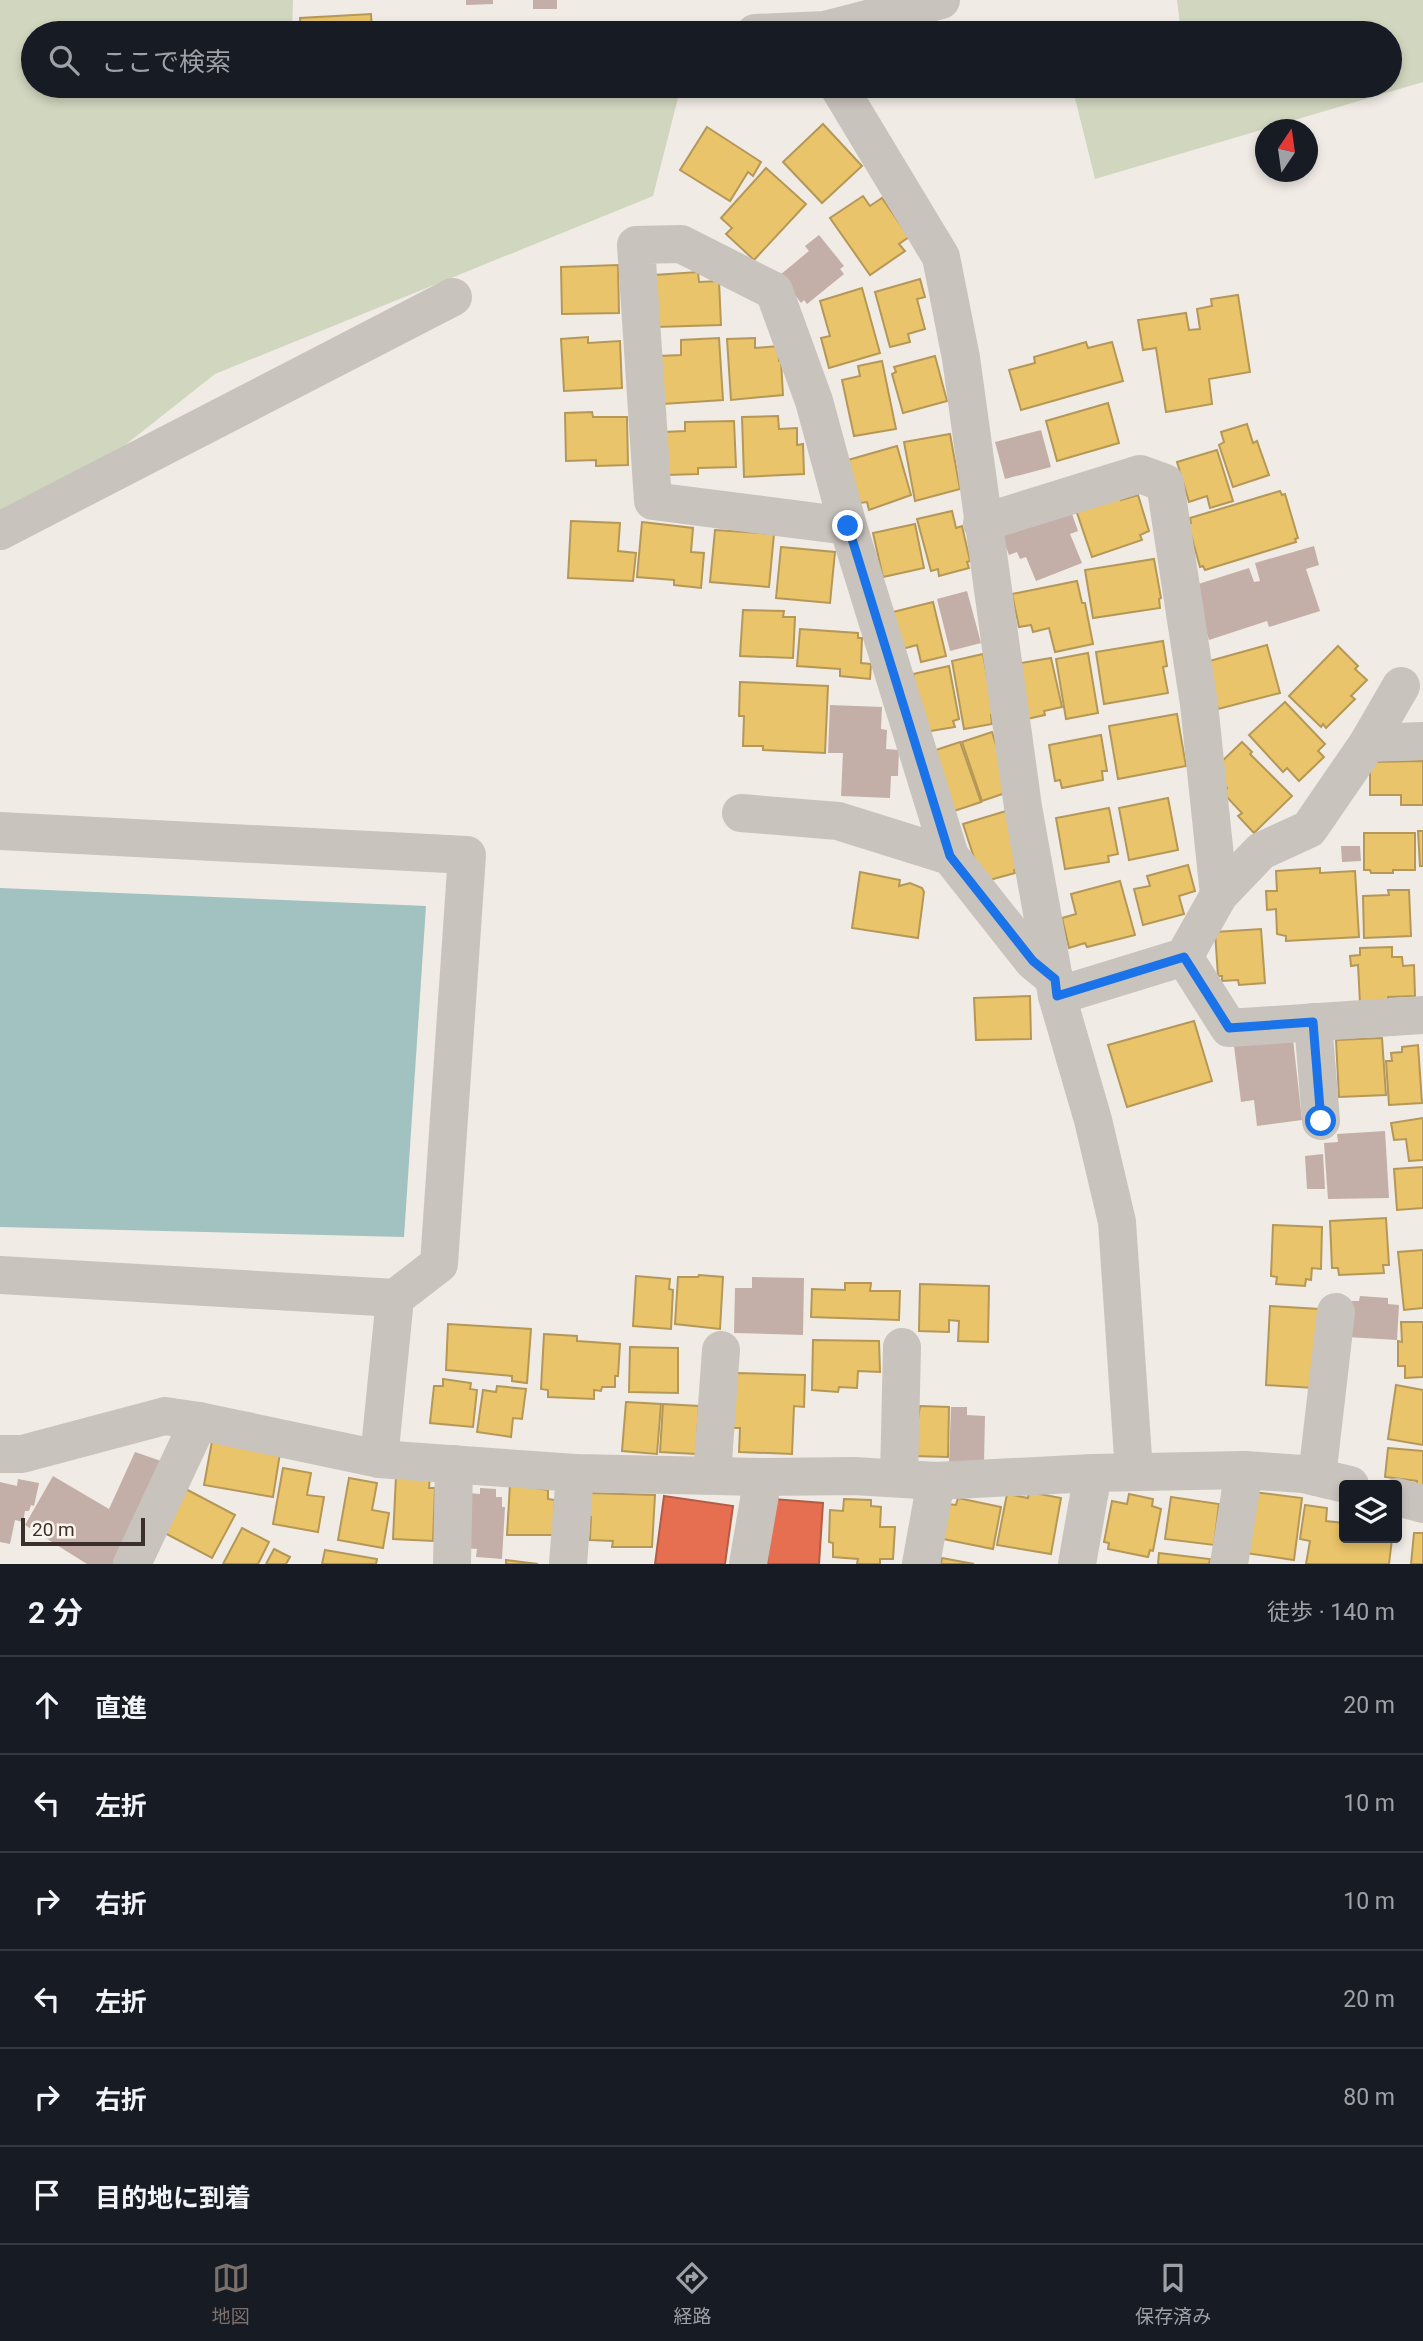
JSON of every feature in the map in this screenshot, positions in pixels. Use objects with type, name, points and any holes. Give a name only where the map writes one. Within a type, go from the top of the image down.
[{"type":"street","points":[[827,21],[942,0]]},
{"type":"street","points":[[845,98],[940,257],[961,358],[1023,807],[1056,988],[1093,1119],[1117,1222],[1134,1472]]},
{"type":"street","points":[[848,526],[653,501],[636,245],[681,244],[774,290],[814,401],[848,526],[950,856],[1056,988]]},
{"type":"street","points":[[0,531],[453,297]]},
{"type":"street","points":[[982,523],[1140,474],[1164,483],[1199,704],[1219,895]]},
{"type":"street","points":[[1056,988],[1184,957],[1219,895],[1261,851],[1309,829],[1367,743],[1401,686]]},
{"type":"street","points":[[1367,743],[1423,741]]},
{"type":"street","points":[[741,813],[838,821],[950,856]]},
{"type":"street","points":[[0,831],[467,855],[439,1264],[395,1298],[0,1275]]},
{"type":"street","points":[[1184,957],[1229,1028],[1423,1015]]},
{"type":"street","points":[[1313,1022],[1321,1121]]},
{"type":"street","points":[[379,1459],[395,1298]]},
{"type":"street","points":[[0,1454],[22,1454],[165,1416],[379,1459],[575,1473],[854,1476],[936,1481],[1093,1473],[1244,1470],[1303,1474],[1334,1481],[1336,1312]]},
{"type":"street","points":[[899,1478],[902,1348]]},
{"type":"street","points":[[712,1475],[721,1350]]},
{"type":"street","points":[[132,1564],[199,1421]]},
{"type":"street","points":[[452,1564],[454,1464]]},
{"type":"street","points":[[1230,1564],[1244,1470]]},
{"type":"street","points":[[568,1564],[575,1473]]},
{"type":"street","points":[[1077,1564],[1093,1473]]},
{"type":"street","points":[[748,1564],[764,1477]]},
{"type":"street","points":[[920,1564],[936,1481]]},
{"type":"street","points":[[1402,1498],[1423,1504]]},
{"type":"green space","points":[[0,0],[293,0],[292,21],[21,21],[21,98],[678,98],[653,196],[215,374],[0,544]]},
{"type":"green space","points":[[1177,0],[1423,0],[1423,82],[1402,88],[1402,21],[1180,21]]},
{"type":"green space","points":[[1075,98],[1369,98],[1298,119],[1255,119],[1255,132],[1095,179]]},
{"type":"water","points":[[0,888],[426,906],[404,1237],[0,1227]]},
{"type":"building: 住宅","points":[[371,14],[371,21],[300,21],[300,18]]},
{"type":"building: 住宅","points":[[823,124],[862,166],[822,203],[783,162]]},
{"type":"building: 住宅","points":[[707,127],[761,162],[753,176],[748,172],[730,201],[680,170]]},
{"type":"building: 住宅","points":[[766,168],[806,204],[754,260],[726,234],[732,228],[721,218]]},
{"type":"building: 住宅","points":[[863,196],[870,206],[882,198],[909,237],[899,244],[905,251],[870,275],[830,218]]},
{"type":"building: 住宅","points":[[618,265],[619,313],[562,314],[561,267]]},
{"type":"building: 住宅","points":[[698,272],[699,282],[719,281],[721,325],[656,327],[654,275]]},
{"type":"building: 住宅","points":[[920,279],[925,297],[917,299],[925,329],[908,334],[910,342],[890,347],[875,292]]},
{"type":"building: 住宅","points":[[862,288],[880,353],[829,368],[821,338],[830,336],[820,301]]},
{"type":"building: 住宅","points":[[1238,295],[1250,372],[1209,379],[1212,404],[1166,412],[1156,348],[1143,350],[1138,320],[1186,313],[1189,330],[1200,329],[1197,309],[1212,306],[1211,299]]},
{"type":"building: 住宅","points":[[588,337],[588,343],[620,341],[622,388],[564,391],[561,339]]},
{"type":"building: 住宅","points":[[719,338],[723,400],[663,404],[659,356],[681,355],[681,340]]},
{"type":"building: 住宅","points":[[755,338],[755,348],[778,346],[783,395],[731,400],[727,339]]},
{"type":"building: 住宅","points":[[1086,342],[1088,348],[1112,342],[1123,381],[1021,410],[1009,370],[1035,363],[1034,357]]},
{"type":"building: 住宅","points":[[935,356],[947,401],[903,413],[892,374],[896,372],[894,367]]},
{"type":"building: 住宅","points":[[882,361],[896,429],[854,436],[842,380],[860,376],[858,366]]},
{"type":"building: 住宅","points":[[1108,403],[1119,443],[1057,461],[1046,421]]},
{"type":"building: 住宅","points":[[592,412],[593,417],[627,417],[628,465],[596,466],[596,460],[566,461],[565,413]]},
{"type":"building: 住宅","points":[[778,416],[779,429],[797,428],[797,445],[803,444],[804,474],[744,477],[742,417]]},
{"type":"building: 住宅","points":[[734,421],[736,467],[698,468],[698,474],[666,475],[664,432],[685,431],[685,422]]},
{"type":"building: 住宅","points":[[1247,424],[1253,443],[1257,441],[1269,475],[1233,487],[1219,445],[1224,442],[1221,432]]},
{"type":"building: 住宅","points":[[950,434],[960,489],[915,501],[904,442]]},
{"type":"building: 住宅","points":[[897,446],[911,495],[869,510],[867,502],[860,503],[848,460]]},
{"type":"building: 住宅","points":[[1217,450],[1233,501],[1210,508],[1207,496],[1189,502],[1177,462]]},
{"type":"building: 住宅","points":[[1280,491],[1282,495],[1285,494],[1298,538],[1295,539],[1296,542],[1205,570],[1203,566],[1200,567],[1188,524],[1191,523],[1190,518]]},
{"type":"building: 住宅","points":[[1118,493],[1121,500],[1138,495],[1149,531],[1140,535],[1142,540],[1092,557],[1075,507]]},
{"type":"building: 住宅","points":[[952,511],[956,528],[962,526],[970,561],[967,562],[969,568],[939,576],[938,569],[931,571],[917,519]]},
{"type":"building: 住宅","points":[[571,521],[620,523],[618,551],[636,553],[633,581],[568,578]]},
{"type":"building: 住宅","points":[[642,522],[693,528],[691,552],[704,553],[701,588],[674,585],[674,580],[637,577]]},
{"type":"building: 住宅","points":[[915,524],[924,568],[883,577],[873,533]]},
{"type":"building: 住宅","points":[[715,530],[774,534],[769,587],[710,582]]},
{"type":"building: 住宅","points":[[781,547],[835,552],[830,603],[776,598]]},
{"type":"building: 住宅","points":[[1154,559],[1161,598],[1160,608],[1093,618],[1085,570]]},
{"type":"building: 住宅","points":[[1077,581],[1082,603],[1085,603],[1093,644],[1055,652],[1049,628],[1033,632],[1031,625],[1019,627],[1012,594]]},
{"type":"building: 住宅","points":[[933,602],[946,656],[921,662],[917,645],[902,649],[893,612]]},
{"type":"building: 住宅","points":[[743,610],[784,611],[783,617],[795,617],[793,658],[740,656]]},
{"type":"building: 住宅","points":[[800,629],[858,633],[858,638],[862,638],[861,663],[871,664],[870,679],[840,676],[840,669],[797,666]]},
{"type":"building: 住宅","points":[[1163,641],[1167,666],[1163,667],[1168,693],[1104,704],[1096,652]]},
{"type":"building: 住宅","points":[[1267,645],[1280,693],[1218,709],[1206,662]]},
{"type":"building: 住宅","points":[[1338,646],[1358,666],[1355,669],[1367,680],[1351,696],[1355,699],[1326,728],[1323,724],[1321,727],[1289,696]]},
{"type":"building: 住宅","points":[[1088,653],[1098,713],[1066,719],[1056,659]]},
{"type":"building: 住宅","points":[[983,654],[994,715],[991,715],[992,724],[964,729],[952,661]]},
{"type":"building: 住宅","points":[[1051,658],[1062,707],[1027,719],[1021,663]]},
{"type":"building: 住宅","points":[[949,666],[959,719],[953,721],[955,727],[924,732],[913,674]]},
{"type":"building: 住宅","points":[[740,682],[828,686],[825,753],[763,750],[763,746],[743,746],[744,716],[739,716]]},
{"type":"building: 住宅","points":[[1285,702],[1325,744],[1318,751],[1324,757],[1299,781],[1287,768],[1283,772],[1249,735]]},
{"type":"building: 住宅","points":[[1177,714],[1186,766],[1118,779],[1109,726]]},
{"type":"building: 住宅","points":[[992,732],[1011,791],[982,801],[962,742]]},
{"type":"building: 住宅","points":[[1101,735],[1107,771],[1102,771],[1103,780],[1062,788],[1060,780],[1055,781],[1049,745]]},
{"type":"building: 住宅","points":[[960,742],[981,802],[954,811],[933,751]]},
{"type":"building: 住宅","points":[[1242,742],[1252,752],[1250,754],[1292,796],[1254,833],[1238,816],[1242,813],[1223,793],[1227,788],[1219,780],[1215,768]]},
{"type":"building: 住宅","points":[[1423,761],[1423,805],[1401,805],[1401,795],[1370,795],[1370,762]]},
{"type":"building: 住宅","points":[[1168,798],[1178,850],[1129,860],[1119,808]]},
{"type":"building: 住宅","points":[[1109,808],[1118,854],[1108,856],[1109,862],[1065,869],[1056,818]]},
{"type":"building: 住宅","points":[[1006,811],[1022,867],[1014,870],[1015,873],[986,881],[981,879],[963,824]]},
{"type":"building: 住宅","points":[[1418,831],[1423,831],[1423,866],[1420,866]]},
{"type":"building: 住宅","points":[[1364,833],[1415,833],[1415,870],[1371,873],[1370,870],[1364,870]]},
{"type":"building: 住宅","points":[[1188,865],[1195,891],[1179,896],[1184,914],[1143,925],[1134,889],[1150,886],[1147,876]]},
{"type":"building: 住宅","points":[[1320,868],[1320,873],[1355,871],[1359,937],[1286,941],[1286,936],[1277,934],[1276,909],[1267,910],[1266,891],[1277,891],[1276,871]]},
{"type":"building: 住宅","points":[[860,872],[900,880],[899,886],[910,883],[922,888],[924,892],[918,938],[852,928]]},
{"type":"building: 住宅","points":[[1120,881],[1135,935],[1087,947],[1085,943],[1069,948],[1062,918],[1076,914],[1071,894]]},
{"type":"building: 住宅","points":[[1388,890],[1409,890],[1411,936],[1364,938],[1363,896],[1389,895]]},
{"type":"building: 住宅","points":[[1261,929],[1265,983],[1239,985],[1238,980],[1222,981],[1222,976],[1218,976],[1215,932]]},
{"type":"building: 住宅","points":[[1392,947],[1392,957],[1402,957],[1403,966],[1414,965],[1415,996],[1388,997],[1388,1002],[1360,1003],[1358,965],[1351,966],[1350,956],[1360,955],[1360,948]]},
{"type":"building: 住宅","points":[[1030,996],[1031,1039],[976,1040],[974,998]]},
{"type":"building: 住宅","points":[[1194,1021],[1212,1081],[1127,1107],[1108,1045]]},
{"type":"building: 住宅","points":[[1382,1038],[1386,1095],[1339,1097],[1336,1040]]},
{"type":"building: 住宅","points":[[1418,1045],[1422,1103],[1389,1105],[1386,1061],[1392,1061],[1391,1053],[1402,1052],[1402,1047]]},
{"type":"building: 住宅","points":[[1423,1118],[1423,1160],[1409,1161],[1406,1139],[1394,1140],[1391,1123]]},
{"type":"building: 住宅","points":[[1423,1167],[1423,1208],[1397,1210],[1394,1169]]},
{"type":"building: 住宅","points":[[1386,1218],[1389,1265],[1383,1265],[1384,1273],[1339,1275],[1338,1268],[1332,1268],[1330,1221]]},
{"type":"building: 住宅","points":[[1273,1225],[1322,1227],[1321,1269],[1312,1268],[1311,1280],[1306,1279],[1305,1286],[1276,1284],[1277,1277],[1271,1276]]},
{"type":"building: 住宅","points":[[1423,1250],[1423,1308],[1404,1310],[1398,1252]]},
{"type":"building: 住宅","points":[[636,1276],[670,1279],[669,1289],[673,1290],[671,1329],[633,1326]]},
{"type":"building: 住宅","points":[[678,1277],[723,1277],[720,1329],[675,1324]]},
{"type":"building: 住宅","points":[[845,1283],[871,1283],[870,1291],[900,1291],[899,1320],[811,1317],[812,1289],[845,1290]]},
{"type":"building: 住宅","points":[[920,1284],[989,1286],[988,1342],[958,1341],[959,1321],[949,1320],[949,1332],[919,1331]]},
{"type":"building: 住宅","points":[[1270,1306],[1319,1309],[1314,1388],[1266,1385]]},
{"type":"building: 住宅","points":[[1401,1322],[1423,1322],[1423,1377],[1405,1378],[1405,1366],[1398,1366],[1398,1341],[1402,1342]]},
{"type":"building: 住宅","points":[[448,1324],[531,1329],[527,1383],[512,1381],[512,1376],[446,1370]]},
{"type":"building: 住宅","points":[[544,1334],[577,1336],[577,1341],[620,1344],[615,1387],[594,1390],[594,1399],[548,1397],[548,1390],[541,1389]]},
{"type":"building: 住宅","points":[[813,1340],[879,1341],[880,1372],[858,1371],[857,1388],[839,1387],[838,1392],[812,1390]]},
{"type":"building: 住宅","points":[[630,1347],[678,1348],[678,1393],[629,1392]]},
{"type":"building: 住宅","points":[[737,1373],[805,1375],[804,1407],[794,1406],[792,1454],[739,1452],[740,1428],[731,1428]]},
{"type":"building: 住宅","points":[[443,1379],[471,1383],[470,1389],[477,1390],[473,1427],[430,1423],[434,1386],[443,1386]]},
{"type":"building: 住宅","points":[[1396,1385],[1423,1390],[1423,1445],[1388,1439]]},
{"type":"building: 住宅","points":[[497,1386],[526,1389],[522,1419],[513,1418],[511,1437],[477,1432],[483,1390],[496,1392]]},
{"type":"building: 住宅","points":[[626,1402],[661,1404],[657,1454],[622,1451]]},
{"type":"building: 住宅","points":[[663,1404],[699,1406],[696,1454],[660,1452]]},
{"type":"building: 住宅","points":[[920,1406],[949,1407],[948,1457],[912,1456]]},
{"type":"building: 住宅","points":[[212,1441],[280,1453],[273,1497],[204,1485]]},
{"type":"building: 住宅","points":[[1388,1448],[1423,1451],[1423,1487],[1417,1487],[1417,1481],[1385,1477]]},
{"type":"building: 住宅","points":[[283,1468],[311,1473],[307,1495],[324,1497],[318,1532],[273,1524]]},
{"type":"building: 住宅","points":[[396,1476],[430,1477],[429,1488],[435,1488],[433,1541],[393,1539]]},
{"type":"building: 住宅","points":[[349,1478],[377,1483],[372,1510],[389,1513],[383,1548],[338,1540]]},
{"type":"building: 住宅","points":[[510,1484],[548,1490],[548,1499],[555,1500],[553,1535],[507,1535]]},
{"type":"building: 住宅","points":[[180,1486],[235,1515],[212,1558],[159,1530]]},
{"type":"building: 住宅","points":[[1029,1492],[1061,1498],[1051,1554],[997,1545],[1007,1494],[1028,1498]]},
{"type":"building: 住宅","points":[[1253,1492],[1302,1498],[1294,1560],[1245,1553]]},
{"type":"building: 住宅","points":[[588,1493],[655,1495],[652,1547],[612,1547],[613,1541],[590,1540]]},
{"type":"building: 住宅","points":[[1129,1494],[1153,1499],[1152,1506],[1161,1509],[1153,1551],[1150,1550],[1148,1557],[1108,1549],[1109,1543],[1104,1542],[1112,1501],[1127,1504]]},
{"type":"building: 住宅","points":[[1171,1497],[1219,1504],[1214,1545],[1165,1539]]},
{"type":"building: 住宅","points":[[958,1498],[1001,1507],[993,1549],[938,1538],[948,1504],[956,1505]]},
{"type":"building: 住宅","points":[[844,1499],[871,1500],[871,1506],[881,1507],[880,1527],[895,1527],[893,1559],[880,1559],[880,1564],[857,1564],[858,1559],[833,1557],[833,1543],[829,1542],[830,1510],[843,1511]]},
{"type":"building: 住宅","points":[[1305,1505],[1327,1508],[1326,1521],[1339,1522],[1339,1543],[1392,1543],[1389,1564],[1306,1564],[1310,1541],[1300,1539]]},
{"type":"building: 住宅","points":[[242,1528],[269,1542],[258,1564],[223,1564]]},
{"type":"building: 住宅","points":[[1414,1533],[1423,1533],[1423,1564],[1411,1564]]},
{"type":"building: 住宅","points":[[274,1549],[290,1557],[286,1564],[266,1564]]},
{"type":"building: 住宅","points":[[325,1550],[377,1559],[376,1564],[322,1564]]},
{"type":"building: 住宅","points":[[1159,1553],[1210,1559],[1209,1564],[1158,1564]]},
{"type":"building: 住宅","points":[[942,1558],[974,1564],[941,1564]]},
{"type":"building: 住宅","points":[[506,1560],[538,1564],[506,1564]]},
{"type":"building: 商業","points":[[664,1496],[733,1506],[725,1564],[655,1564]]},
{"type":"building: 商業","points":[[773,1499],[823,1503],[819,1564],[767,1564]]},
{"type":"building: その他","points":[[466,0],[493,0],[493,4],[466,5]]},
{"type":"building: その他","points":[[533,0],[557,0],[557,9],[533,9]]},
{"type":"building: その他","points":[[819,235],[844,266],[840,269],[844,274],[807,304],[804,300],[801,303],[780,275],[809,251],[805,246]]},
{"type":"building: その他","points":[[1041,430],[1051,467],[1005,479],[995,442]]},
{"type":"building: その他","points":[[1070,508],[1078,531],[1070,534],[1082,563],[1036,581],[1026,557],[1020,559],[1017,552],[1009,555],[1001,534]]},
{"type":"building: その他","points":[[1314,546],[1319,565],[1306,569],[1320,611],[1269,627],[1267,621],[1209,640],[1192,586],[1249,568],[1254,582],[1260,581],[1255,563]]},
{"type":"building: その他","points":[[967,591],[981,643],[950,651],[937,599]]},
{"type":"building: その他","points":[[830,705],[882,707],[881,729],[887,730],[886,749],[899,750],[898,776],[891,776],[890,798],[841,796],[843,753],[828,753]]},
{"type":"building: その他","points":[[1341,846],[1360,846],[1361,861],[1342,862]]},
{"type":"building: その他","points":[[1293,1039],[1302,1120],[1257,1126],[1254,1100],[1241,1102],[1234,1046]]},
{"type":"building: その他","points":[[1385,1131],[1389,1198],[1328,1199],[1324,1143],[1338,1142],[1337,1134]]},
{"type":"building: その他","points":[[1323,1154],[1325,1189],[1307,1189],[1305,1156]]},
{"type":"building: その他","points":[[752,1277],[804,1278],[803,1335],[734,1333],[735,1288],[752,1288]]},
{"type":"building: その他","points":[[1360,1296],[1388,1298],[1388,1304],[1399,1305],[1397,1340],[1347,1337],[1349,1301],[1359,1301]]},
{"type":"building: その他","points":[[951,1407],[967,1407],[967,1415],[985,1416],[984,1464],[949,1463]]},
{"type":"building: その他","points":[[135,1452],[161,1461],[114,1564],[87,1564],[25,1525],[53,1476],[109,1509]]},
{"type":"building: その他","points":[[18,1479],[39,1483],[34,1506],[31,1505],[29,1511],[25,1511],[23,1522],[15,1520],[10,1544],[0,1542],[0,1482],[17,1486]]},
{"type":"building: その他","points":[[480,1488],[496,1489],[496,1497],[502,1497],[502,1507],[505,1507],[502,1559],[476,1557],[477,1549],[465,1548],[469,1493],[480,1494]]},
{"type":"route","points":[[848,526],[950,856],[1033,961],[1055,979],[1057,996],[1184,957],[1229,1028],[1313,1022],[1321,1121]]}]
